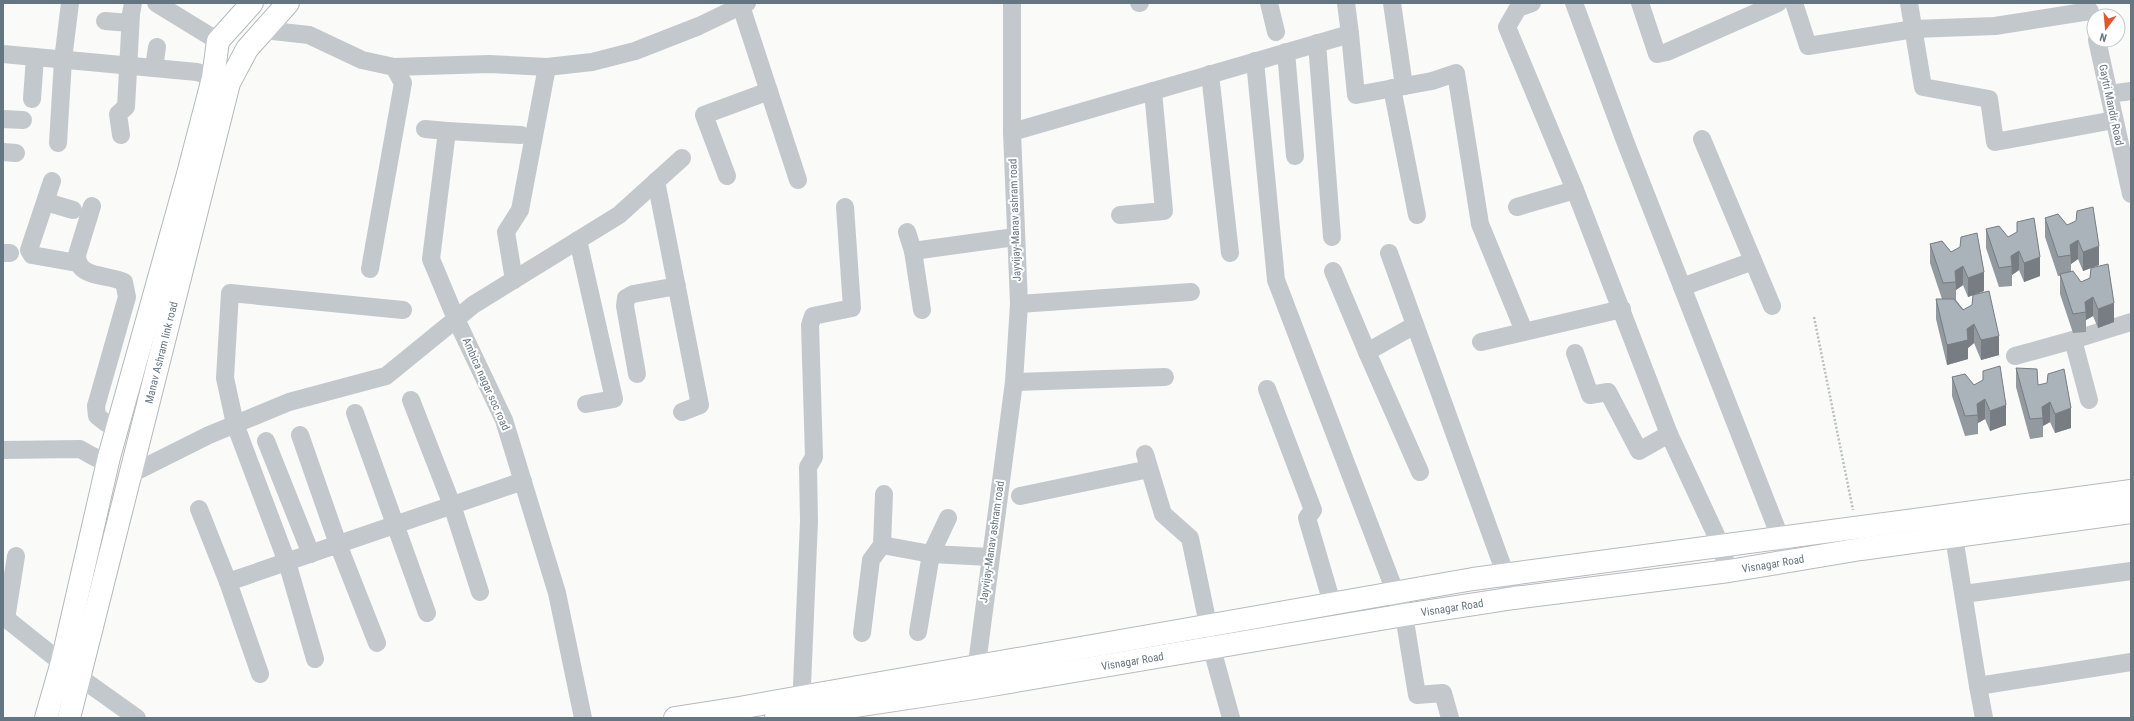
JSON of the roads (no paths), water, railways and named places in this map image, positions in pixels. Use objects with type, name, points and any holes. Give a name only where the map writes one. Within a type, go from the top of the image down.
[{"type":"main road","points":[[46,718],[62,662],[109,457],[188,174],[221,80],[218,41],[252,3]]},
{"type":"main road","name":"Manav Ashram link road","points":[[69,718],[78,676],[129,475],[221,80],[288,3]]},
{"type":"main road","points":[[675,718],[802,706],[976,666],[1210,634],[1332,603],[1505,574],[2131,491]]},
{"type":"main road","name":"Visnagar Road","points":[[776,718],[802,706],[847,713],[974,688],[1210,634],[1339,624],[1514,598],[1729,571],[1789,560],[2131,512]]},
{"type":"street","points":[[58,143],[63,60],[70,3]]},
{"type":"street","points":[[121,135],[118,114],[126,107],[130,23],[133,3]]},
{"type":"street","points":[[156,3],[218,41]]},
{"type":"street","name":"Jayvijay-Manav ashram road","points":[[974,688],[1014,382],[1019,304],[1015,237],[1012,132],[1012,3]]},
{"type":"street","points":[[1269,3],[1276,32]]},
{"type":"street","points":[[1346,3],[1356,95],[1432,81],[1456,72],[1480,224],[1524,331]]},
{"type":"street","points":[[1392,3],[1398,87],[1416,215]]},
{"type":"street","points":[[1532,3],[1518,8],[1507,27],[1575,190],[1669,434],[1720,545],[1729,571]]},
{"type":"street","points":[[1574,3],[1682,287],[1789,560]]},
{"type":"street","points":[[1640,3],[1657,54],[1667,52],[1778,3]]},
{"type":"street","points":[[1794,3],[1808,46],[1914,29],[1995,26],[2086,15]]},
{"type":"street","points":[[1909,3],[1923,87],[1989,99],[1995,142],[2114,120]]},
{"type":"street","points":[[264,30],[309,35],[362,60],[394,67],[489,64],[547,67],[592,62],[635,51],[743,4],[769,92],[798,180]]},
{"type":"street","points":[[105,21],[130,23]]},
{"type":"street","points":[[1012,132],[1350,34]]},
{"type":"street","points":[[1317,43],[1332,237]]},
{"type":"street","points":[[154,68],[157,47]]},
{"type":"street","name":"Gaytri Mandir Road","points":[[2099,48],[2131,194]]},
{"type":"street","points":[[1286,52],[1295,156]]},
{"type":"street","points":[[3,54],[197,72],[221,80]]},
{"type":"street","points":[[32,98],[35,57]]},
{"type":"street","points":[[1255,61],[1276,280],[1404,615],[1417,694],[1443,693],[1450,718]]},
{"type":"street","points":[[370,269],[403,83],[394,67]]},
{"type":"street","points":[[514,280],[506,232],[520,210],[547,67]]},
{"type":"street","points":[[1210,74],[1230,253]]},
{"type":"street","points":[[1120,214],[1164,211],[1153,91]]},
{"type":"street","points":[[2109,94],[2131,91]]},
{"type":"street","points":[[727,176],[704,115],[769,92]]},
{"type":"street","points":[[3,119],[23,120]]},
{"type":"street","points":[[425,129],[521,135]]},
{"type":"street","name":"Ambica nagar soc road","points":[[447,131],[431,259],[456,319],[504,420],[557,593],[583,718]]},
{"type":"street","points":[[1702,139],[1772,306]]},
{"type":"street","points":[[129,475],[209,435],[289,402],[386,376],[473,305],[619,215],[682,158]]},
{"type":"street","points":[[52,181],[29,250],[32,255],[77,263]]},
{"type":"street","points":[[656,181],[700,405],[682,412]]},
{"type":"street","points":[[1517,207],[1575,190]]},
{"type":"street","points":[[46,202],[73,210]]},
{"type":"street","points":[[92,206],[77,255],[77,263],[81,269],[90,273],[115,278],[124,282],[127,297],[96,406],[97,416],[106,422],[118,426]]},
{"type":"street","points":[[802,706],[809,521],[808,466],[814,457],[810,325],[813,316],[852,308],[846,207]]},
{"type":"street","points":[[907,232],[913,251],[922,310]]},
{"type":"street","points":[[913,251],[1015,237]]},
{"type":"street","points":[[578,240],[614,399],[586,404]]},
{"type":"street","points":[[1389,253],[1514,598]]},
{"type":"street","points":[[1682,287],[1753,261]]},
{"type":"street","points":[[1333,271],[1420,472]]},
{"type":"street","points":[[637,374],[625,306],[626,298],[633,294],[677,286]]},
{"type":"street","points":[[1019,304],[1191,292]]},
{"type":"street","points":[[315,659],[287,562],[235,424],[225,378],[230,293],[403,310]]},
{"type":"street","points":[[1481,342],[1622,309]]},
{"type":"street","points":[[2015,356],[2131,322]]},
{"type":"street","points":[[1367,352],[1415,325]]},
{"type":"street","points":[[2073,340],[2089,400]]},
{"type":"street","points":[[1575,353],[1590,395],[1608,392],[1639,451],[1669,434]]},
{"type":"street","points":[[1014,382],[1166,377]]},
{"type":"street","points":[[1267,389],[1313,510],[1307,518],[1332,603]]},
{"type":"street","points":[[411,400],[452,505],[480,592]]},
{"type":"street","points":[[355,413],[428,614]]},
{"type":"street","points":[[300,435],[338,544],[377,643]]},
{"type":"street","points":[[266,441],[311,554]]},
{"type":"street","points":[[3,450],[80,449],[96,458],[109,457]]},
{"type":"street","points":[[1020,496],[1147,462],[1163,514],[1190,538],[1210,634],[1231,718]]},
{"type":"street","points":[[228,582],[523,481]]},
{"type":"street","points":[[862,633],[871,560],[882,545],[884,494]]},
{"type":"street","points":[[199,509],[228,582],[260,674]]},
{"type":"street","points":[[918,632],[931,554],[948,518]]},
{"type":"street","points":[[1954,537],[1984,718]]},
{"type":"street","points":[[882,545],[931,554],[990,557]]},
{"type":"street","points":[[16,556],[5,617],[78,676],[137,718]]},
{"type":"street","points":[[1964,594],[2131,572]]},
{"type":"street","points":[[1978,686],[2131,662]]}]
